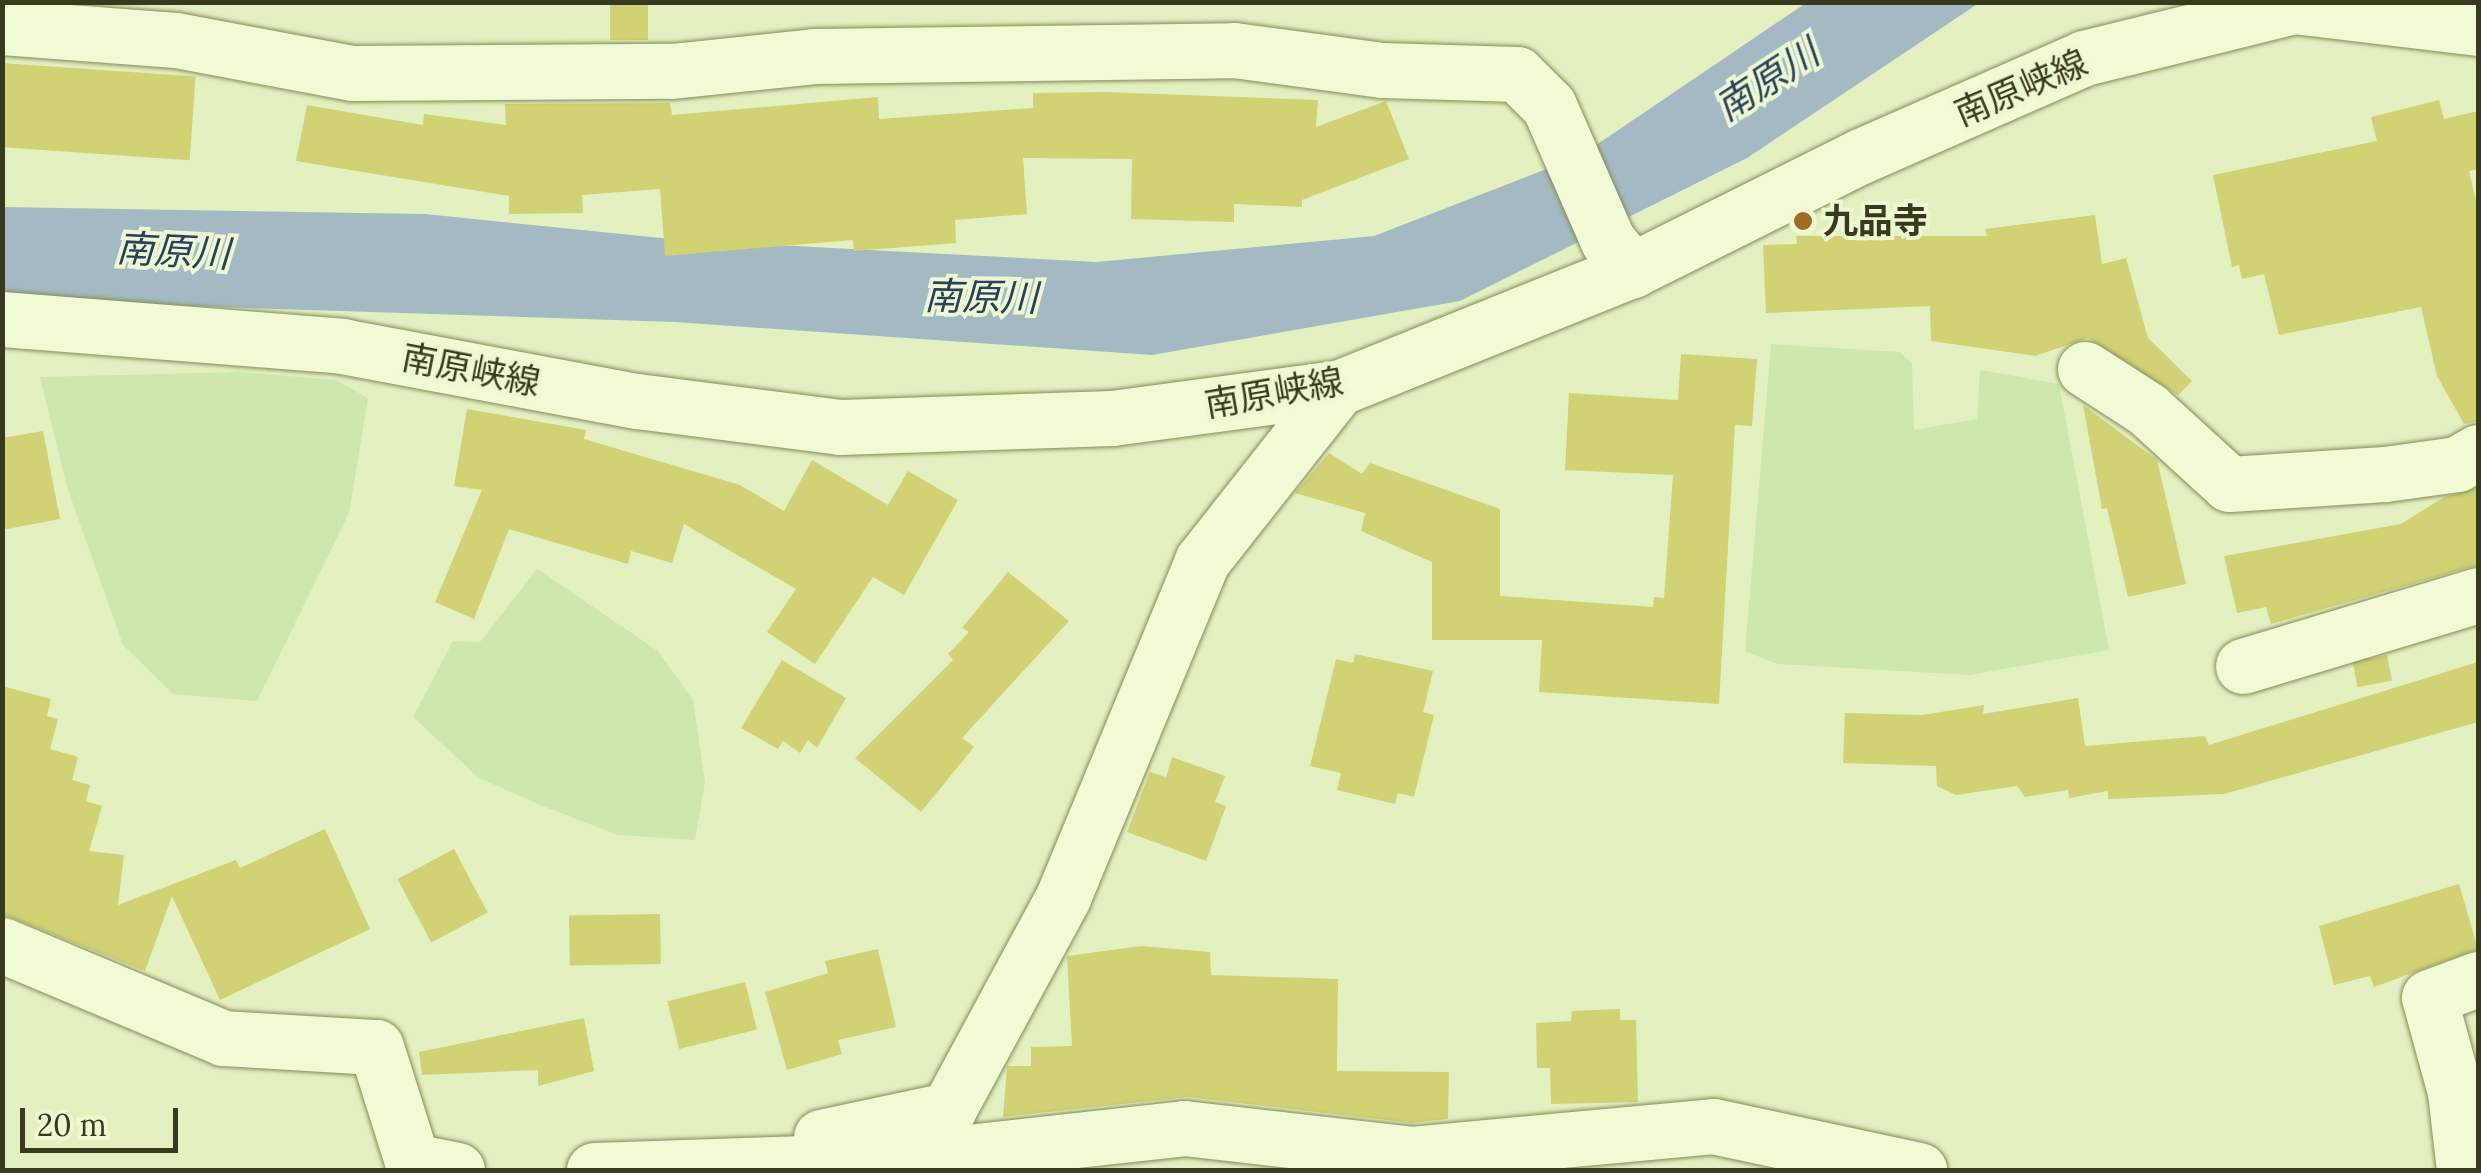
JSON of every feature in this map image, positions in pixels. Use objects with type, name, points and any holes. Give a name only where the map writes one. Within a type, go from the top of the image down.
[{"type":"street","name":"南原峡線","points":[[2,319],[342,346],[636,401],[840,427],[1112,418],[1338,388],[1620,256],[2084,58],[2294,6],[2478,28]]},
{"type":"street","points":[[2,27],[176,40],[370,73],[672,71],[814,56],[1234,50],[1382,70],[1517,74],[1549,106],[1620,256]]},
{"type":"street","points":[[2085,370],[2147,409],[2229,484],[2385,474],[2456,464],[2478,452]]},
{"type":"street","points":[[780,1164],[796,1142],[948,1110],[1063,897],[1202,561],[1338,388]]},
{"type":"street","points":[[2243,666],[2478,594]]},
{"type":"street","points":[[2,945],[223,1038],[376,1047],[412,1161],[456,1170]]},
{"type":"street","points":[[2464,1170],[2455,1092],[2428,997],[2478,979]]},
{"type":"street","points":[[594,1170],[895,1160],[1184,1128],[1412,1154],[1713,1126],[1871,1155],[1919,1170]]},
{"type":"green space","points":[[1771,344],[1900,352],[1912,363],[1914,430],[1977,419],[1980,370],[2059,384],[2109,650],[1970,675],[1777,664],[1745,651]]},
{"type":"green space","points":[[238,372],[336,380],[368,398],[349,513],[257,701],[173,694],[123,645],[67,487],[40,377]]},
{"type":"green space","points":[[537,569],[658,651],[693,700],[705,782],[695,840],[618,835],[540,805],[479,778],[413,717],[453,641],[480,642]]},
{"type":"water","name":"南原川","points":[[1806,3],[1979,3],[1747,158],[1460,301],[1152,355],[675,322],[3,300],[3,207],[425,214],[681,240],[1096,262],[1374,236],[1580,156]]},
{"type":"building","points":[[610,2],[648,2],[648,40],[610,40]]},
{"type":"building","points":[[2,63],[196,77],[190,160],[2,147]]},
{"type":"building","points":[[1033,93],[1318,100],[1316,127],[1386,101],[1409,159],[1302,200],[1302,207],[1234,204],[1234,222],[1131,219],[1132,159],[1023,158],[1027,214],[955,220],[956,243],[854,251],[853,240],[665,256],[660,189],[582,195],[583,213],[509,214],[509,196],[296,161],[307,105],[423,125],[424,114],[506,125],[505,104],[670,103],[672,115],[878,97],[879,119],[1033,108]]},
{"type":"building","points":[[2439,100],[2444,119],[2478,111],[2478,169],[2469,171],[2478,209],[2478,421],[2464,424],[2437,376],[2421,307],[2279,335],[2264,274],[2242,279],[2239,265],[2232,267],[2213,175],[2377,141],[2371,117]]},
{"type":"building","points":[[2095,215],[2102,264],[2126,258],[2148,338],[2192,381],[2178,395],[2088,338],[2035,356],[1931,341],[1930,306],[1766,313],[1763,245],[1797,244],[1796,236],[1987,236],[1985,229]]},
{"type":"building","points":[[1681,354],[1757,359],[1752,426],[1735,425],[1719,704],[1539,692],[1542,640],[1432,640],[1432,562],[1361,531],[1365,513],[1295,493],[1329,453],[1362,474],[1370,463],[1500,509],[1500,596],[1653,607],[1654,597],[1664,598],[1673,475],[1565,470],[1569,393],[1678,400]]},
{"type":"building","points":[[2083,405],[2157,460],[2186,584],[2128,597],[2107,508],[2102,509]]},
{"type":"building","points":[[467,409],[586,430],[584,439],[740,485],[784,511],[812,460],[888,505],[908,471],[958,500],[904,595],[873,577],[815,664],[767,632],[796,589],[684,524],[672,563],[631,551],[628,564],[509,529],[474,619],[435,602],[482,490],[454,486]]},
{"type":"building","points":[[43,431],[60,519],[2,530],[2,438]]},
{"type":"building","points":[[2478,488],[2478,565],[2271,624],[2266,607],[2237,613],[2224,556],[2401,524],[2444,497]]},
{"type":"building","points":[[1008,572],[1069,621],[962,738],[974,747],[921,812],[855,758],[953,660],[948,654],[969,632],[962,628]]},
{"type":"building","points":[[1355,654],[1433,671],[1423,712],[1434,715],[1414,797],[1398,793],[1395,804],[1337,790],[1341,773],[1310,766],[1336,659],[1353,663]]},
{"type":"building","points":[[2387,655],[2392,681],[2358,687],[2353,662]]},
{"type":"building","points":[[782,660],[846,698],[817,748],[808,740],[800,753],[783,741],[778,749],[741,728]]},
{"type":"building","points":[[2478,662],[2478,722],[2224,794],[2108,799],[2108,791],[2069,798],[2068,790],[2025,797],[2017,786],[1956,795],[1937,786],[1936,766],[1843,763],[1845,713],[1922,715],[1984,705],[1983,714],[2078,698],[2085,746],[2205,736],[2209,745]]},
{"type":"building","points":[[2,686],[51,699],[47,716],[58,719],[50,749],[78,757],[72,780],[90,785],[86,801],[102,806],[89,851],[124,855],[118,905],[236,860],[240,868],[325,829],[370,929],[220,1000],[172,896],[145,971],[2,914]]},
{"type":"building","points":[[1172,757],[1225,776],[1215,802],[1226,806],[1206,861],[1127,832],[1150,772],[1166,777]]},
{"type":"building","points":[[454,849],[488,913],[431,943],[397,879]]},
{"type":"building","points":[[2459,884],[2478,949],[2374,987],[2370,976],[2334,985],[2319,926]]},
{"type":"building","points":[[660,914],[661,964],[570,966],[569,916]]},
{"type":"building","points":[[1141,946],[1210,952],[1211,975],[1338,979],[1337,1071],[1449,1072],[1448,1119],[1412,1123],[1187,1097],[1003,1117],[1007,1066],[1031,1066],[1031,1047],[1072,1046],[1067,956]]},
{"type":"building","points":[[878,949],[896,1027],[838,1040],[842,1054],[787,1070],[765,992],[828,973],[825,961]]},
{"type":"building","points":[[745,982],[757,1030],[679,1049],[667,1001]]},
{"type":"building","points":[[1620,1009],[1620,1020],[1636,1020],[1638,1102],[1551,1104],[1550,1068],[1537,1068],[1536,1023],[1571,1021],[1572,1011]]},
{"type":"building","points":[[584,1018],[594,1071],[538,1086],[538,1070],[422,1075],[419,1052]]},
{"type":"place","name":"九品寺","points":[[1803,221]]}]
